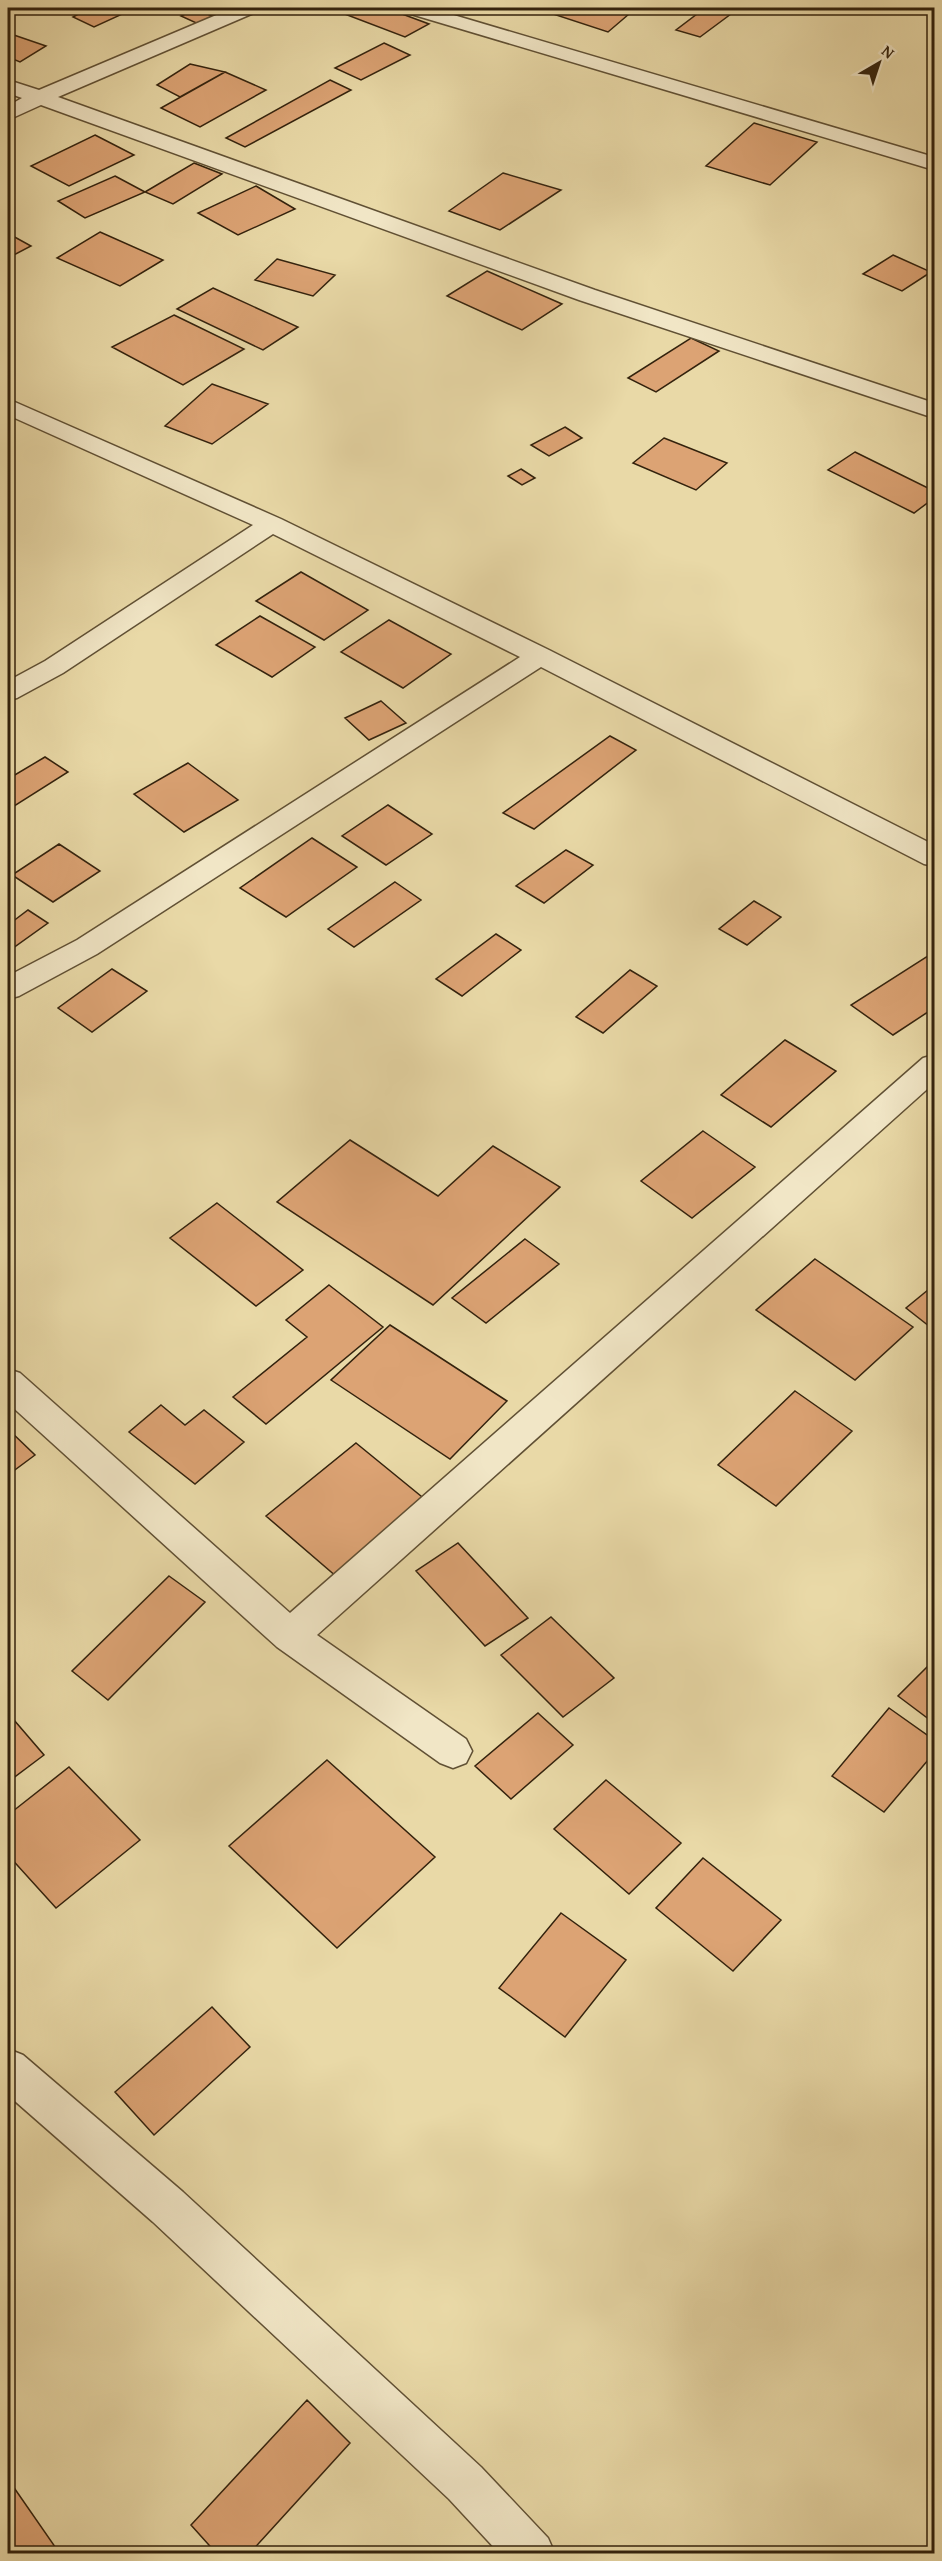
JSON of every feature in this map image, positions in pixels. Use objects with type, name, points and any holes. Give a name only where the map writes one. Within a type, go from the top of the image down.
[{"type":"street","points":[[8,114],[40,97],[249,8]]},
{"type":"street","points":[[411,8],[934,164]]},
{"type":"street","points":[[8,86],[587,295],[934,411]]},
{"type":"street","points":[[8,406],[272,524],[540,656],[934,857]]},
{"type":"street","points":[[8,692],[54,667],[272,524]]},
{"type":"street","points":[[8,989],[87,947],[540,656]]},
{"type":"street","points":[[290,1636],[934,1066]]},
{"type":"street","points":[[8,1383],[290,1636],[453,1751]]},
{"type":"street","points":[[8,2069],[211,2248],[465,2483],[532,2553]]},
{"type":"building","points":[[89,8],[119,8],[129,11],[94,27],[73,17]]},
{"type":"building","points":[[329,8],[386,8],[429,24],[405,37]]},
{"type":"building","points":[[552,8],[636,8],[608,32],[547,12]]},
{"type":"building","points":[[705,8],[739,8],[700,37],[676,30]]},
{"type":"building","points":[[822,8],[850,8],[841,14]]},
{"type":"building","points":[[196,9],[219,19],[205,27],[181,16]]},
{"type":"building","points":[[8,33],[46,46],[20,62],[8,57]]},
{"type":"building","points":[[384,43],[410,55],[361,80],[335,68]]},
{"type":"building","points":[[190,64],[225,72],[180,97],[157,85]]},
{"type":"building","points":[[225,72],[266,90],[200,127],[161,108]]},
{"type":"building","points":[[330,80],[351,90],[245,147],[226,138]]},
{"type":"building","points":[[754,123],[817,142],[770,185],[706,166]]},
{"type":"building","points":[[95,135],[134,155],[69,186],[31,166]]},
{"type":"building","points":[[194,163],[222,174],[173,204],[145,192]]},
{"type":"building","points":[[503,173],[561,190],[500,230],[449,211]]},
{"type":"building","points":[[115,176],[145,192],[85,218],[58,201]]},
{"type":"building","points":[[256,186],[295,209],[238,235],[198,213]]},
{"type":"building","points":[[100,232],[163,260],[120,286],[57,258]]},
{"type":"building","points":[[11,235],[31,246],[8,258],[8,236]]},
{"type":"building","points":[[893,255],[931,272],[902,291],[863,274]]},
{"type":"building","points":[[277,259],[335,275],[313,296],[255,280]]},
{"type":"building","points":[[487,271],[562,304],[522,330],[447,296]]},
{"type":"building","points":[[213,288],[298,327],[263,350],[177,309]]},
{"type":"building","points":[[174,315],[244,349],[183,385],[112,347]]},
{"type":"building","points":[[691,338],[719,351],[656,392],[628,378]]},
{"type":"building","points":[[212,384],[268,404],[212,444],[165,426]]},
{"type":"building","points":[[565,427],[582,438],[549,456],[531,445]]},
{"type":"building","points":[[664,438],[727,463],[696,490],[633,463]]},
{"type":"building","points":[[855,452],[934,491],[934,498],[914,513],[828,470]]},
{"type":"building","points":[[521,469],[535,478],[522,485],[508,476]]},
{"type":"building","points":[[301,572],[368,610],[324,640],[256,601]]},
{"type":"building","points":[[260,616],[315,647],[272,677],[216,645]]},
{"type":"building","points":[[389,620],[451,654],[403,688],[341,652]]},
{"type":"building","points":[[381,701],[406,723],[369,740],[345,718]]},
{"type":"building","points":[[610,736],[636,750],[534,829],[503,813]]},
{"type":"building","points":[[45,757],[68,772],[8,810],[8,779]]},
{"type":"building","points":[[188,763],[238,800],[184,832],[134,794]]},
{"type":"building","points":[[388,805],[432,834],[386,865],[342,836]]},
{"type":"building","points":[[312,838],[357,867],[286,917],[240,888]]},
{"type":"building","points":[[59,844],[100,871],[53,902],[12,875]]},
{"type":"building","points":[[566,850],[593,865],[544,903],[516,886]]},
{"type":"building","points":[[395,882],[421,900],[354,947],[328,929]]},
{"type":"building","points":[[754,901],[781,917],[747,945],[719,929]]},
{"type":"building","points":[[28,910],[48,923],[13,948],[8,944],[8,925]]},
{"type":"building","points":[[496,934],[521,950],[462,996],[436,979]]},
{"type":"building","points":[[934,952],[934,1008],[893,1035],[851,1005]]},
{"type":"building","points":[[112,969],[147,991],[92,1032],[58,1008]]},
{"type":"building","points":[[630,970],[657,986],[603,1033],[576,1017]]},
{"type":"building","points":[[785,1040],[836,1071],[771,1127],[721,1095]]},
{"type":"building","points":[[703,1131],[755,1167],[692,1218],[641,1181]]},
{"type":"building","points":[[350,1140],[438,1196],[493,1146],[560,1187],[433,1305],[277,1202]]},
{"type":"building","points":[[217,1203],[303,1270],[256,1306],[170,1238]]},
{"type":"building","points":[[525,1239],[559,1264],[486,1323],[452,1298]]},
{"type":"building","points":[[815,1259],[913,1327],[855,1380],[756,1310]]},
{"type":"building","points":[[329,1285],[383,1327],[266,1424],[233,1397],[307,1337],[286,1320]]},
{"type":"building","points":[[934,1285],[934,1330],[906,1308]]},
{"type":"building","points":[[390,1325],[507,1401],[450,1459],[331,1380]]},
{"type":"building","points":[[795,1391],[852,1431],[776,1506],[718,1465]]},
{"type":"building","points":[[161,1405],[185,1425],[204,1410],[244,1442],[195,1484],[129,1432]]},
{"type":"building","points":[[8,1429],[35,1455],[8,1475]]},
{"type":"building","points":[[356,1443],[427,1501],[337,1577],[266,1516]]},
{"type":"building","points":[[458,1543],[528,1618],[485,1646],[416,1571]]},
{"type":"building","points":[[169,1576],[205,1602],[108,1700],[72,1671]]},
{"type":"building","points":[[551,1617],[614,1678],[563,1717],[501,1655]]},
{"type":"building","points":[[934,1660],[934,1723],[898,1696]]},
{"type":"building","points":[[889,1708],[934,1740],[934,1753],[884,1812],[832,1776]]},
{"type":"building","points":[[8,1713],[44,1755],[8,1782]]},
{"type":"building","points":[[538,1713],[573,1745],[511,1799],[475,1766]]},
{"type":"building","points":[[327,1760],[435,1857],[337,1948],[229,1846]]},
{"type":"building","points":[[69,1767],[140,1840],[56,1908],[8,1855],[8,1815]]},
{"type":"building","points":[[606,1780],[681,1843],[629,1894],[554,1829]]},
{"type":"building","points":[[703,1858],[781,1920],[733,1971],[656,1908]]},
{"type":"building","points":[[561,1913],[626,1960],[565,2037],[499,1988]]},
{"type":"building","points":[[212,2007],[250,2047],[154,2135],[115,2092]]},
{"type":"building","points":[[307,2400],[350,2443],[249,2554],[217,2554],[191,2525]]},
{"type":"building","points":[[8,2479],[60,2554],[8,2554]]}]
